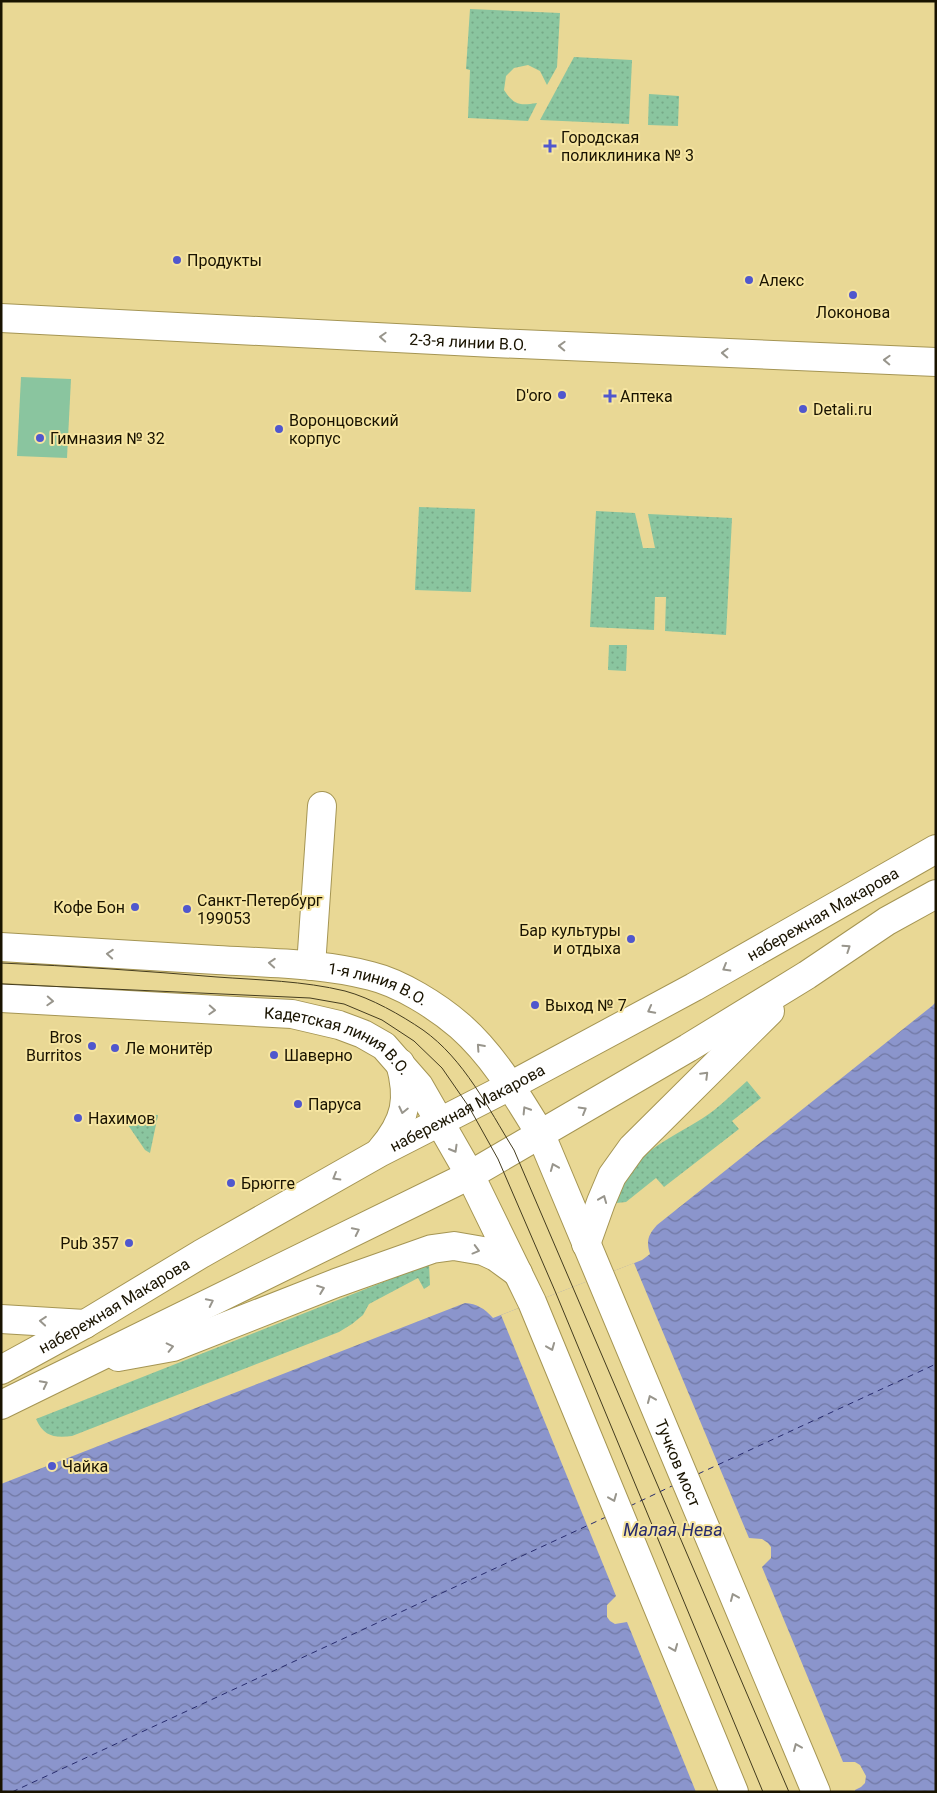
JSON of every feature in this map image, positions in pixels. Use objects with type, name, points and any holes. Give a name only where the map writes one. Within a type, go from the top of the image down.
[{"type":"main road","name":"2-3-я линии В.О.","points":[[1,318],[494,343],[936,362]]},
{"type":"main road","points":[[312,966],[322,806]]},
{"type":"main road","name":"набережная Макарова","points":[[1,1370],[85,1324],[201,1254],[378,1153],[510,1086],[694,987],[936,849]]},
{"type":"main road","points":[[1,1405],[470,1175],[688,1048],[807,975],[887,921],[936,894]]},
{"type":"main road","name":"1-я линия В.О.","points":[[1,947],[312,966],[373,976],[406,990],[459,1025],[483,1050],[510,1086],[541,1135],[598,1273]]},
{"type":"main road","points":[[586,1244],[612,1176],[632,1148],[807,975]]},
{"type":"main road","name":"Кадетская линия В.О.","points":[[1,998],[292,1014],[339,1025],[363,1034],[384,1046],[400,1063],[419,1086],[470,1175],[532,1302],[734,1792]]},
{"type":"main road","points":[[378,1153],[392,1138],[401,1121],[405,1101],[405,1082],[400,1063]]},
{"type":"main road","points":[[87,1362],[173,1347],[336,1283],[432,1249],[454,1246],[482,1251],[496,1257],[518,1274]]},
{"type":"main road","name":"Тучков мост","points":[[598,1273],[816,1792]]},
{"type":"main road","points":[[1,1318],[85,1324]]},
{"type":"green space","points":[[470,9],[560,13],[557,67],[547,85],[540,71],[528,65],[514,68],[506,76],[504,90],[511,99],[521,104],[537,103],[528,121],[468,118],[470,70],[466,69]]},
{"type":"green space","points":[[574,57],[632,60],[629,124],[540,120]]},
{"type":"green space","points":[[649,94],[679,96],[678,126],[648,125]]},
{"type":"green space","points":[[21,377],[71,379],[67,458],[17,456]]},
{"type":"green space","points":[[419,507],[475,509],[471,592],[415,590]]},
{"type":"green space","points":[[596,511],[635,513],[643,548],[655,548],[648,514],[732,518],[726,635],[665,631],[666,597],[655,597],[654,630],[590,627]]},
{"type":"green space","points":[[609,645],[627,645],[626,671],[608,670]]},
{"type":"green space","points":[[747,1081],[761,1098],[732,1121],[739,1129],[664,1187],[656,1178],[626,1202],[616,1203],[622,1186],[639,1161],[650,1151],[709,1114]]},
{"type":"green space","points":[[133,1114],[158,1115],[150,1153],[145,1150],[126,1122],[128,1117]]},
{"type":"green space","points":[[429,1264],[430,1285],[424,1289],[418,1278],[369,1304],[363,1315],[339,1332],[72,1436],[60,1437],[46,1433],[36,1419]]},
{"type":"water","name":"Малая Нева","points":[[936,1002],[936,1792],[1,1792],[1,1484],[465,1303],[480,1307],[493,1318],[642,1260],[650,1254],[649,1238],[657,1225]]},
{"type":"pier","points":[[634,1263],[749,1538],[762,1539],[771,1547],[771,1558],[762,1567],[843,1762],[855,1762],[860,1765],[866,1776],[865,1783],[855,1792],[696,1792],[627,1622],[615,1624],[607,1617],[607,1605],[616,1596],[501,1315]]},
{"type":"ferry route","points":[[698,1474],[936,1364]]},
{"type":"ferry route","points":[[630,1506],[674,1485]]},
{"type":"ferry route","points":[[12,1792],[606,1517]]},
{"type":"tram line","points":[[1,963],[265,980],[298,983],[345,991],[375,1002],[396,1013],[423,1030],[451,1055],[485,1101],[514,1150],[789,1792]]},
{"type":"tram line","points":[[1,984],[310,998],[344,1004],[382,1020],[414,1041],[442,1068],[469,1107],[498,1159],[555,1291],[763,1792]]},
{"type":"place","name":"Городская поликлиника № 3","points":[[550,146]]},
{"type":"place","name":"Продукты","points":[[177,260]]},
{"type":"place","name":"Алекс","points":[[749,280]]},
{"type":"place","name":"Локонова","points":[[853,295]]},
{"type":"place","name":"D'oro","points":[[562,395]]},
{"type":"place","name":"Аптека","points":[[610,396]]},
{"type":"place","name":"Detali.ru","points":[[803,409]]},
{"type":"place","name":"Воронцовский корпус","points":[[279,429]]},
{"type":"place","name":"Гимназия № 32","points":[[40,438]]},
{"type":"place","name":"Кофе Бон","points":[[135,907]]},
{"type":"place","name":"Санкт-Петербург 199053","points":[[187,909]]},
{"type":"place","name":"Бар культуры и отдыха","points":[[631,939]]},
{"type":"place","name":"Выход № 7","points":[[535,1005]]},
{"type":"place","name":"Bros Burritos","points":[[92,1046]]},
{"type":"place","name":"Ле монитёр","points":[[115,1048]]},
{"type":"place","name":"Шаверно","points":[[274,1055]]},
{"type":"place","name":"Паруса","points":[[298,1104]]},
{"type":"place","name":"Нахимов","points":[[78,1118]]},
{"type":"place","name":"Брюгге","points":[[231,1183]]},
{"type":"place","name":"Pub 357","points":[[129,1243]]},
{"type":"place","name":"Чайка","points":[[52,1466]]}]
